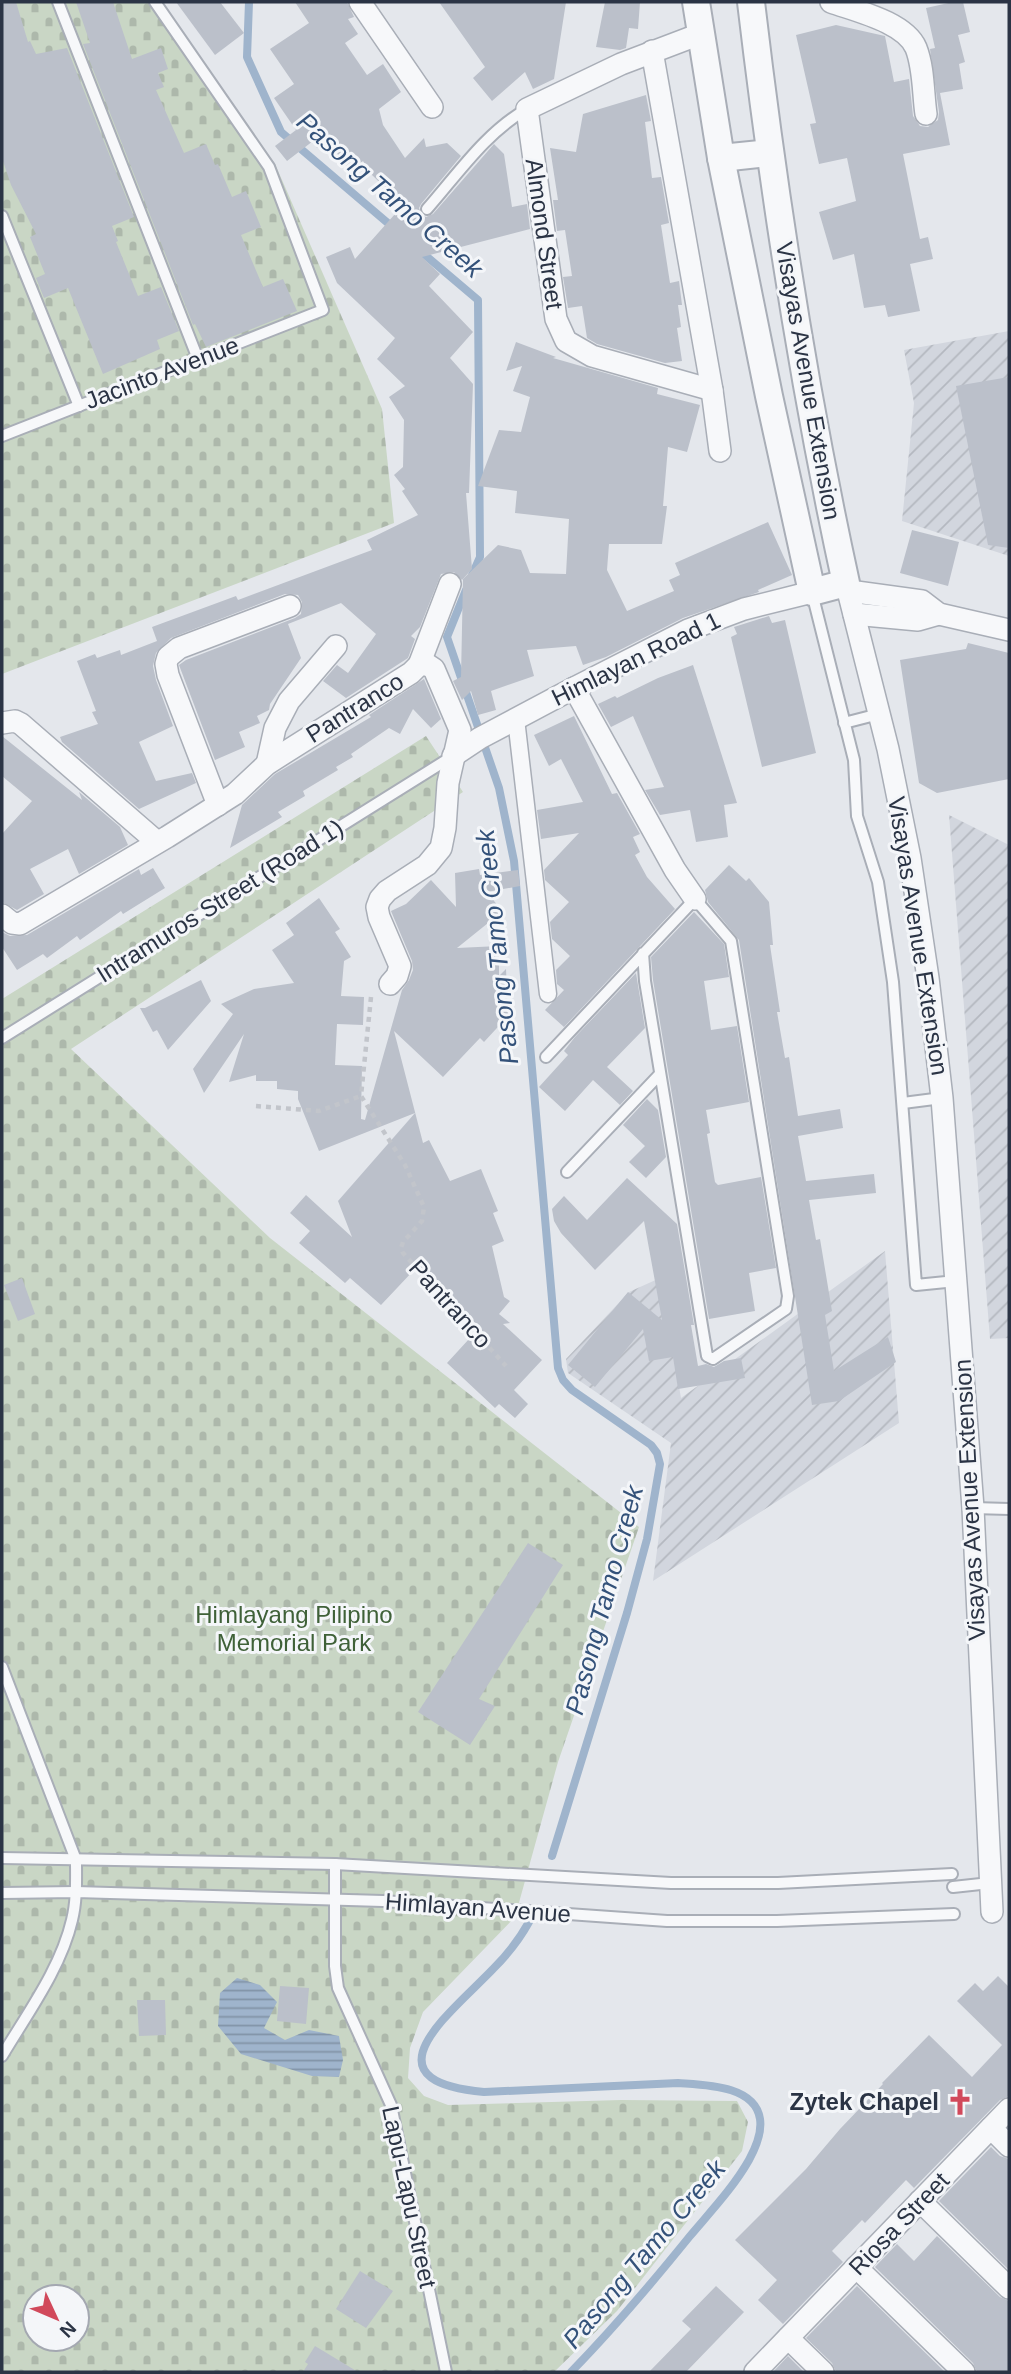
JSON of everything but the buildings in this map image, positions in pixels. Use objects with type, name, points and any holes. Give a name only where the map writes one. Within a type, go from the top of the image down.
[{"type":"street","points":[[360,2],[432,107]]},
{"type":"street","name":"Visayas Avenue Extension","points":[[696,2],[721,158],[812,592]]},
{"type":"street","name":"Visayas Avenue Extension","points":[[751,2],[769,153],[829,505],[910,858],[928,978],[942,1098],[973,1508],[992,1912]]},
{"type":"street","points":[[831,2],[893,26],[910,39],[920,62],[926,114]]},
{"type":"street","points":[[527,109],[652,51],[700,34]]},
{"type":"street","points":[[652,51],[712,390],[720,451]]},
{"type":"street","name":"Almond Street","points":[[527,109],[559,331],[566,341],[592,356],[712,390]]},
{"type":"street","points":[[721,158],[769,153]]},
{"type":"street","points":[[419,665],[450,584]]},
{"type":"street","points":[[848,587],[922,601],[939,614],[1009,630]]},
{"type":"street","name":"Himlayan Road 1","points":[[446,760],[486,734],[688,630],[744,609],[812,592],[848,587]]},
{"type":"street","points":[[218,805],[174,693],[166,664],[168,657],[179,648],[290,606]]},
{"type":"street","points":[[854,614],[918,620],[939,614]]},
{"type":"street","points":[[267,764],[275,728],[289,701],[336,646]]},
{"type":"street","name":"Pantranco","points":[[2,915],[12,923],[20,924],[218,805],[235,794],[267,764],[411,673],[419,665],[428,665],[434,669],[460,730],[446,760],[441,848],[427,864],[387,891],[377,907],[400,966],[397,976],[390,984]]},
{"type":"street","points":[[574,688],[675,870],[695,900]]},
{"type":"street","points":[[516,719],[548,994]]},
{"type":"street","points":[[2,723],[15,721],[21,724],[157,842]]},
{"type":"street","name":"Riosa Street","points":[[755,2372],[1009,2109]]},
{"type":"street","points":[[991,2128],[1009,2146]]},
{"type":"street","points":[[920,2202],[1009,2288]]},
{"type":"street","points":[[856,2267],[964,2372]]},
{"type":"street","points":[[788,2338],[823,2372]]},
{"type":"lane","points":[[58,2],[198,359]]},
{"type":"lane","name":"Jacinto Avenue","points":[[2,436],[323,310],[269,167],[155,2]]},
{"type":"lane","points":[[427,209],[490,138],[527,109]]},
{"type":"lane","points":[[2,216],[79,406]]},
{"type":"lane","name":"Visayas Avenue Extension","points":[[812,592],[854,760],[857,816],[877,882],[893,982],[916,1285],[956,1281]]},
{"type":"lane","points":[[844,723],[879,714]]},
{"type":"lane","name":"Intramuros Street (Road 1)","points":[[2,1038],[446,760]]},
{"type":"lane","points":[[546,1057],[643,953],[695,900],[731,941],[788,1296],[786,1309],[713,1359],[707,1356],[660,1074],[643,953]]},
{"type":"lane","points":[[567,1172],[660,1074]]},
{"type":"lane","points":[[903,1103],[942,1098]]},
{"type":"lane","points":[[973,1508],[1009,1509]]},
{"type":"lane","points":[[2,1667],[76,1860],[76,1892],[72,1920],[63,1947],[2,2056]]},
{"type":"lane","name":"Himlayan Avenue","points":[[2,1858],[335,1864],[671,1883],[778,1883],[952,1874]]},
{"type":"lane","name":"Lapu-Lapu Street","points":[[335,1864],[335,1966],[338,1988],[391,2105],[446,2372]]},
{"type":"lane","points":[[953,1887],[990,1883]]},
{"type":"lane","name":"Himlayan Avenue","points":[[2,1893],[76,1892],[335,1900],[667,1921],[777,1922],[954,1914]]},
{"type":"path","points":[[256,1106],[319,1111],[361,1096],[371,993],[390,984]]},
{"type":"path","name":"Pantranco","points":[[361,1096],[405,1165],[424,1202],[422,1221],[403,1242],[403,1253],[506,1366]]},
{"type":"shaded area","points":[[1009,331],[1009,556],[902,521],[914,403],[904,350]]},
{"type":"shaded area","points":[[949,815],[1009,845],[1009,1338],[990,1339]]},
{"type":"shaded area","points":[[885,1251],[899,1423],[653,1581],[671,1443],[568,1373],[566,1359],[629,1292],[660,1278],[681,1398]]},
{"type":"green space","points":[[2,2],[158,2],[275,164],[382,409],[394,523],[2,674]]},
{"type":"green space","name":"Himlayang Pilipino Memorial Park","points":[[426,736],[463,792],[71,1049],[270,1238],[639,1527],[558,1762],[515,1917],[423,2012],[410,2048],[408,2078],[424,2096],[448,2105],[621,2100],[737,2101],[748,2122],[742,2151],[617,2311],[554,2372],[2,2372],[2,999]]},
{"type":"water","points":[[237,1978],[260,1985],[277,2002],[264,2028],[285,2040],[309,2030],[339,2036],[343,2060],[339,2077],[312,2076],[241,2054],[218,2026],[220,1993]]},
{"type":"waterway","name":"Pasong Tamo Creek","points":[[249,2],[247,57],[281,132],[396,230]]},
{"type":"waterway","name":"Pasong Tamo Creek","points":[[419,250],[478,300],[480,557],[472,575]]},
{"type":"waterway","name":"Pasong Tamo Creek","points":[[466,590],[447,637],[499,788],[514,861],[558,1368],[563,1380],[572,1390],[651,1445],[660,1464],[647,1539],[627,1613],[552,1856]]},
{"type":"waterway","name":"Pasong Tamo Creek","points":[[529,1922],[508,1953],[439,2024],[427,2042],[422,2060],[427,2074],[447,2085],[484,2092],[678,2083],[714,2086],[739,2093],[749,2099],[760,2119],[754,2151],[729,2190],[632,2306],[571,2372]]},
{"type":"place","name":"Zytek Chapel","points":[[960,2102]]}]
